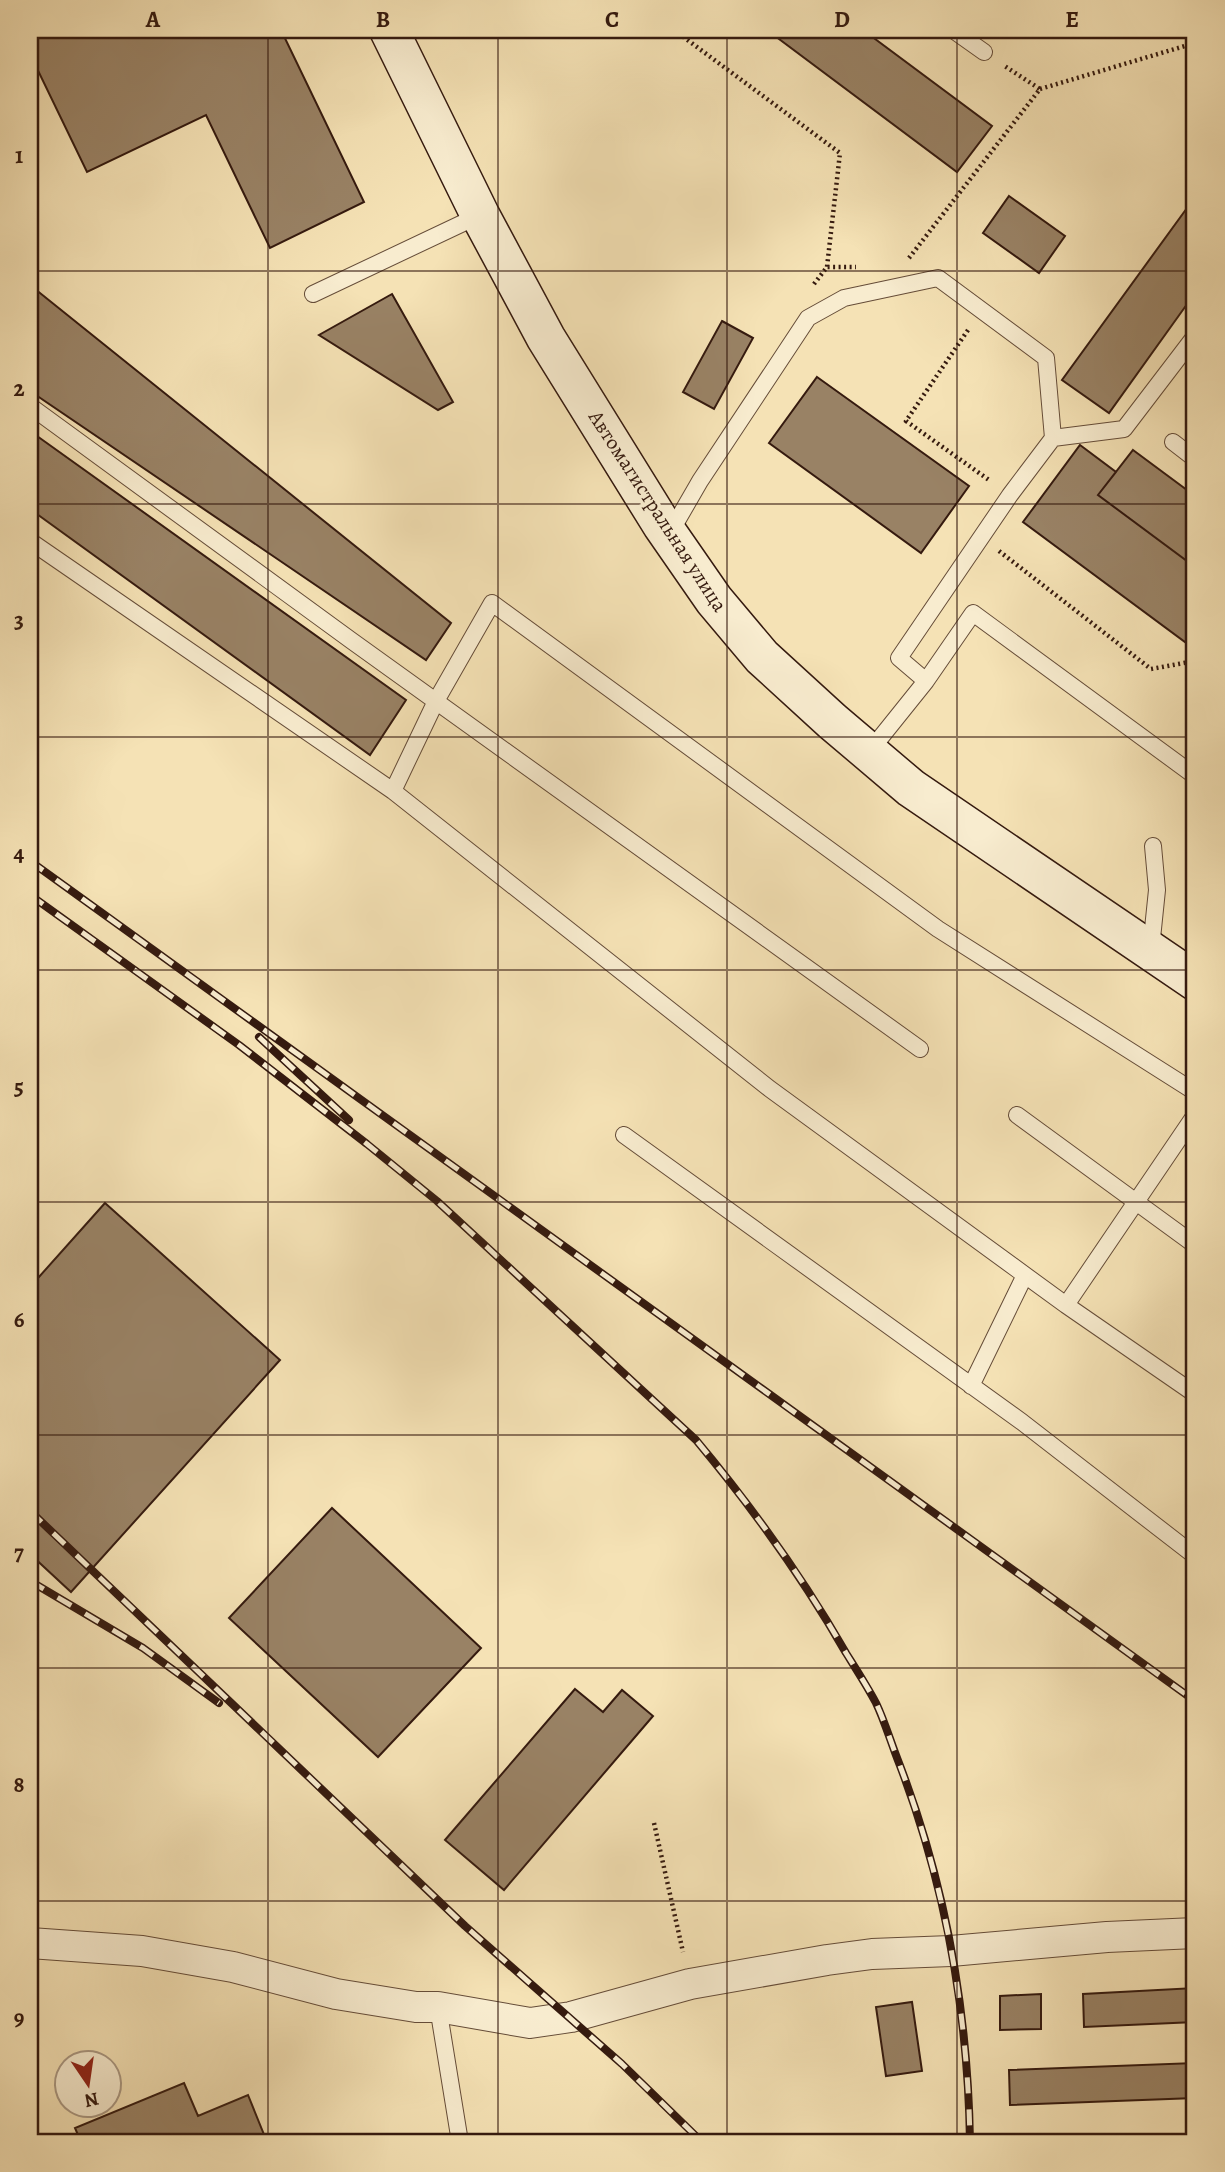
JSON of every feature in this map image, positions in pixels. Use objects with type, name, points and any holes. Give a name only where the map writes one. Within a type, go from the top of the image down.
[{"type":"main road","name":"Автомагистральная улица","points":[[389,30],[480,215],[546,338],[669,534],[714,600],[762,657],[911,788],[1195,981]]},
{"type":"street","points":[[30,1943],[153,1952],[233,1968],[336,1994],[416,2007],[438,2007],[530,2023],[570,2017],[690,1984],[872,1954],[951,1951],[1107,1937],[1195,1933]]},
{"type":"lane","points":[[953,30],[984,52]]},
{"type":"lane","points":[[313,294],[480,215]]},
{"type":"lane","points":[[669,534],[808,318],[844,298],[938,278],[1046,358],[1052,438],[899,658],[926,681]]},
{"type":"lane","points":[[1052,438],[1124,429],[1195,337]]},
{"type":"lane","points":[[30,406],[920,1049]]},
{"type":"lane","points":[[1173,442],[1195,459]]},
{"type":"lane","points":[[30,541],[393,791],[770,1089],[1066,1305],[1195,1394]]},
{"type":"lane","points":[[393,791],[436,701],[492,604],[937,929],[1195,1092]]},
{"type":"lane","points":[[869,752],[926,681],[973,613],[1195,776]]},
{"type":"lane","points":[[1151,949],[1157,890],[1153,846]]},
{"type":"lane","points":[[1017,1115],[1195,1245]]},
{"type":"lane","points":[[1066,1305],[1195,1115]]},
{"type":"lane","points":[[624,1135],[971,1386],[1195,1556]]},
{"type":"lane","points":[[971,1386],[1025,1275]]},
{"type":"lane","points":[[438,2007],[460,2142]]},
{"type":"path","points":[[674,30],[840,153],[827,267],[811,289]]},
{"type":"path","points":[[902,267],[1040,89],[1195,43]]},
{"type":"path","points":[[984,52],[1040,89]]},
{"type":"path","points":[[827,267],[864,267]]},
{"type":"path","points":[[982,311],[906,421],[1010,495]]},
{"type":"path","points":[[981,537],[1152,669],[1195,661]]},
{"type":"path","points":[[654,1823],[690,1984]]},
{"type":"building","points":[[30,30],[281,30],[364,202],[270,248],[206,115],[87,172],[30,54]]},
{"type":"building","points":[[767,30],[863,30],[992,126],[957,172]]},
{"type":"building","points":[[1009,196],[1065,236],[1039,273],[983,233]]},
{"type":"building","points":[[1195,197],[1195,293],[1109,413],[1062,380]]},
{"type":"building","points":[[30,285],[451,623],[426,660],[30,391]]},
{"type":"building","points":[[392,294],[453,402],[438,410],[319,335]]},
{"type":"building","points":[[722,321],[753,338],[714,409],[683,392]]},
{"type":"building","points":[[817,377],[969,486],[921,553],[769,443]]},
{"type":"building","points":[[30,431],[406,700],[370,755],[30,509]]},
{"type":"building","points":[[1080,445],[1116,472],[1098,495],[1195,567],[1195,628],[1185,642],[1023,522]]},
{"type":"building","points":[[1133,450],[1195,496],[1195,567],[1098,495]]},
{"type":"building","points":[[105,1203],[280,1360],[71,1592],[30,1554],[30,1287]]},
{"type":"building","points":[[332,1508],[481,1648],[378,1757],[229,1618]]},
{"type":"building","points":[[575,1689],[603,1712],[622,1690],[653,1716],[504,1890],[445,1840]]},
{"type":"building","points":[[1195,1988],[1195,2022],[1084,2027],[1083,1994]]},
{"type":"building","points":[[1041,1994],[1041,2029],[1000,2030],[1000,1996]]},
{"type":"building","points":[[912,2002],[922,2071],[886,2076],[876,2007]]},
{"type":"building","points":[[1195,2063],[1195,2098],[1010,2105],[1009,2070]]},
{"type":"building","points":[[184,2083],[198,2116],[248,2095],[267,2142],[81,2142],[75,2128],[94,2120],[122,2120],[122,2109]]},
{"type":"railway","points":[[30,861],[1195,1701]]},
{"type":"railway","points":[[30,895],[239,1045],[437,1201],[696,1440],[757,1517],[794,1570],[873,1697],[915,1808],[941,1902],[959,1997],[965,2045],[970,2142]]},
{"type":"railway","points":[[259,1037],[349,1120]]},
{"type":"railway","points":[[30,1511],[465,1926],[622,2064],[702,2142]]},
{"type":"railway","points":[[30,1581],[143,1648],[219,1703]]}]
